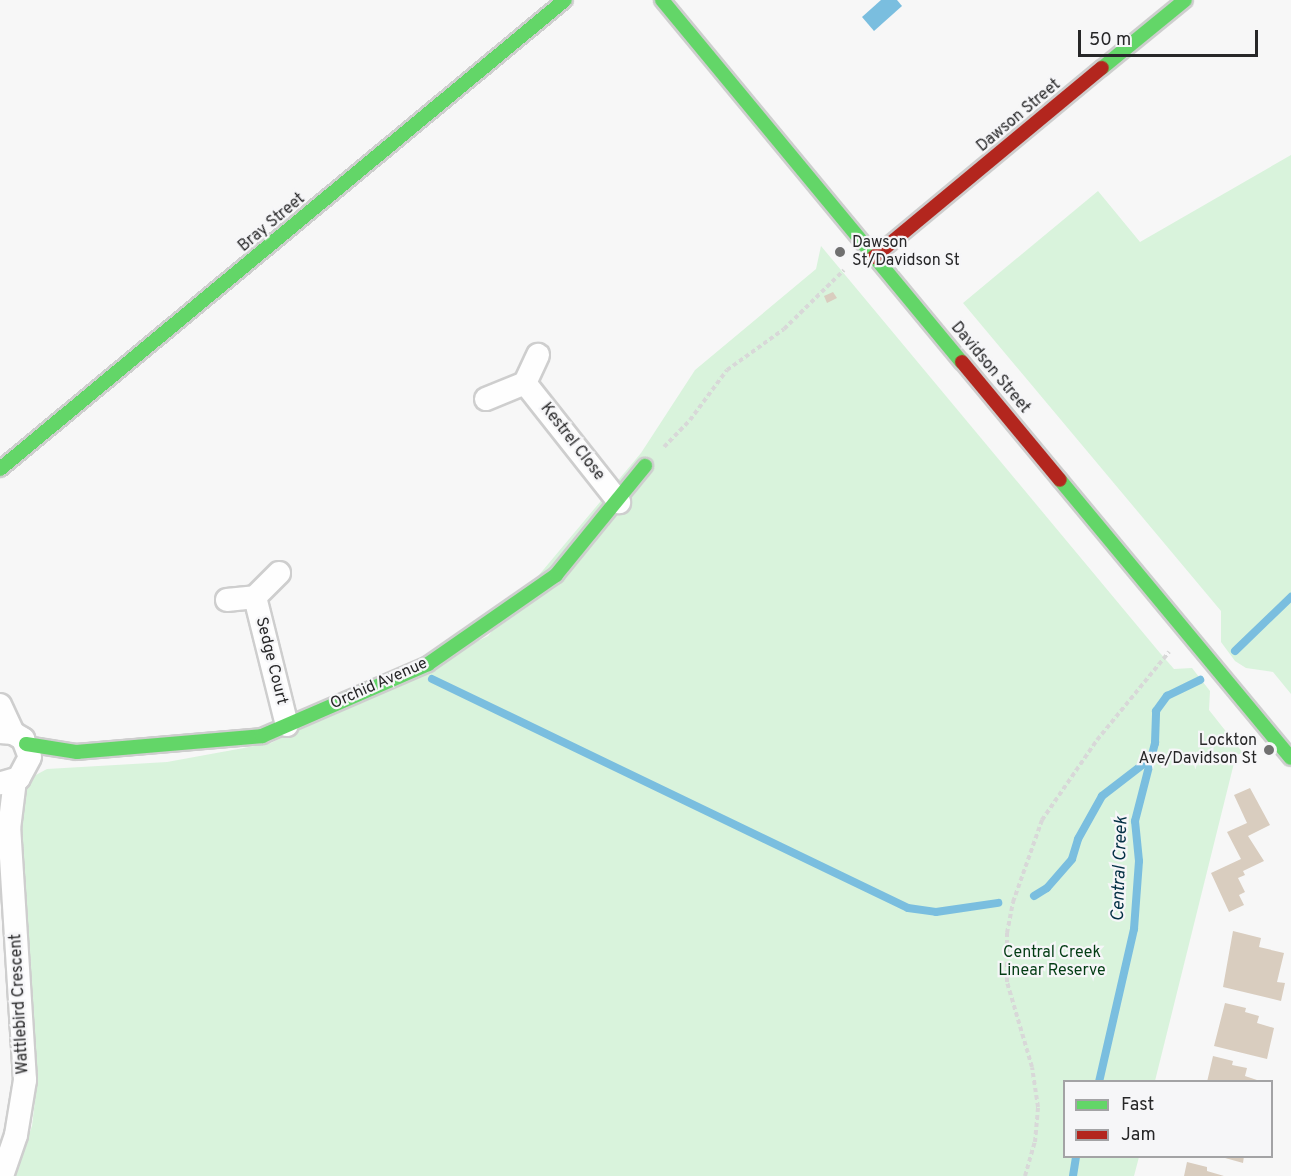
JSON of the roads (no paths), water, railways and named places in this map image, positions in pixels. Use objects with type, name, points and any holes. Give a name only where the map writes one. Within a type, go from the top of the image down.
[{"type":"street","name":"Bray Street","points":[[0,469],[565,0]]},
{"type":"street","name":"Davidson Street","points":[[662,0],[1188,631],[1291,758]]},
{"type":"street","name":"Dawson Street","points":[[874,257],[1185,0]]},
{"type":"street","points":[[486,399],[525,383],[538,355]]},
{"type":"street","name":"Kestrel Close","points":[[525,383],[619,502]]},
{"type":"street","name":"Orchid Avenue","points":[[14,778],[77,752],[262,736],[428,664],[556,575],[619,502],[645,466]]},
{"type":"street","name":"Sedge Court","points":[[227,600],[255,597],[279,573]]},
{"type":"street","name":"Sedge Court","points":[[255,597],[287,725]]},
{"type":"street","points":[[0,705],[13,736]]},
{"type":"street","name":"Orchid Avenue","points":[[13,736],[77,752]]},
{"type":"street","name":"Wattlebird Crescent","points":[[2,1176],[16,1135],[25,1080],[9,830],[14,778],[30,757],[13,736]]},
{"type":"street","name":"Wattlebird Crescent","points":[[0,799],[9,830]]},
{"type":"water","points":[[881,0],[897,0],[902,6],[874,31],[862,17]]},
{"type":"waterway","name":"Central Creek","points":[[1235,651],[1291,597]]},
{"type":"waterway","points":[[432,679],[908,908],[936,912],[998,903]]},
{"type":"waterway","name":"Central Creek","points":[[1099,1080],[1134,929],[1139,861],[1135,821],[1155,743],[1156,711],[1167,696],[1200,680]]},
{"type":"waterway","points":[[1034,896],[1047,888],[1072,859],[1078,839],[1102,796],[1150,759]]},
{"type":"waterway","name":"Central Creek","points":[[1073,1176],[1076,1158]]},
{"type":"place","name":"Dawson St/Davidson St","points":[[840,252]]},
{"type":"place","name":"Lockton Ave/Davidson St","points":[[1269,750]]},
{"type":"park label","name":"Central Creek Linear Reserve","points":[[1052,962]]}]
